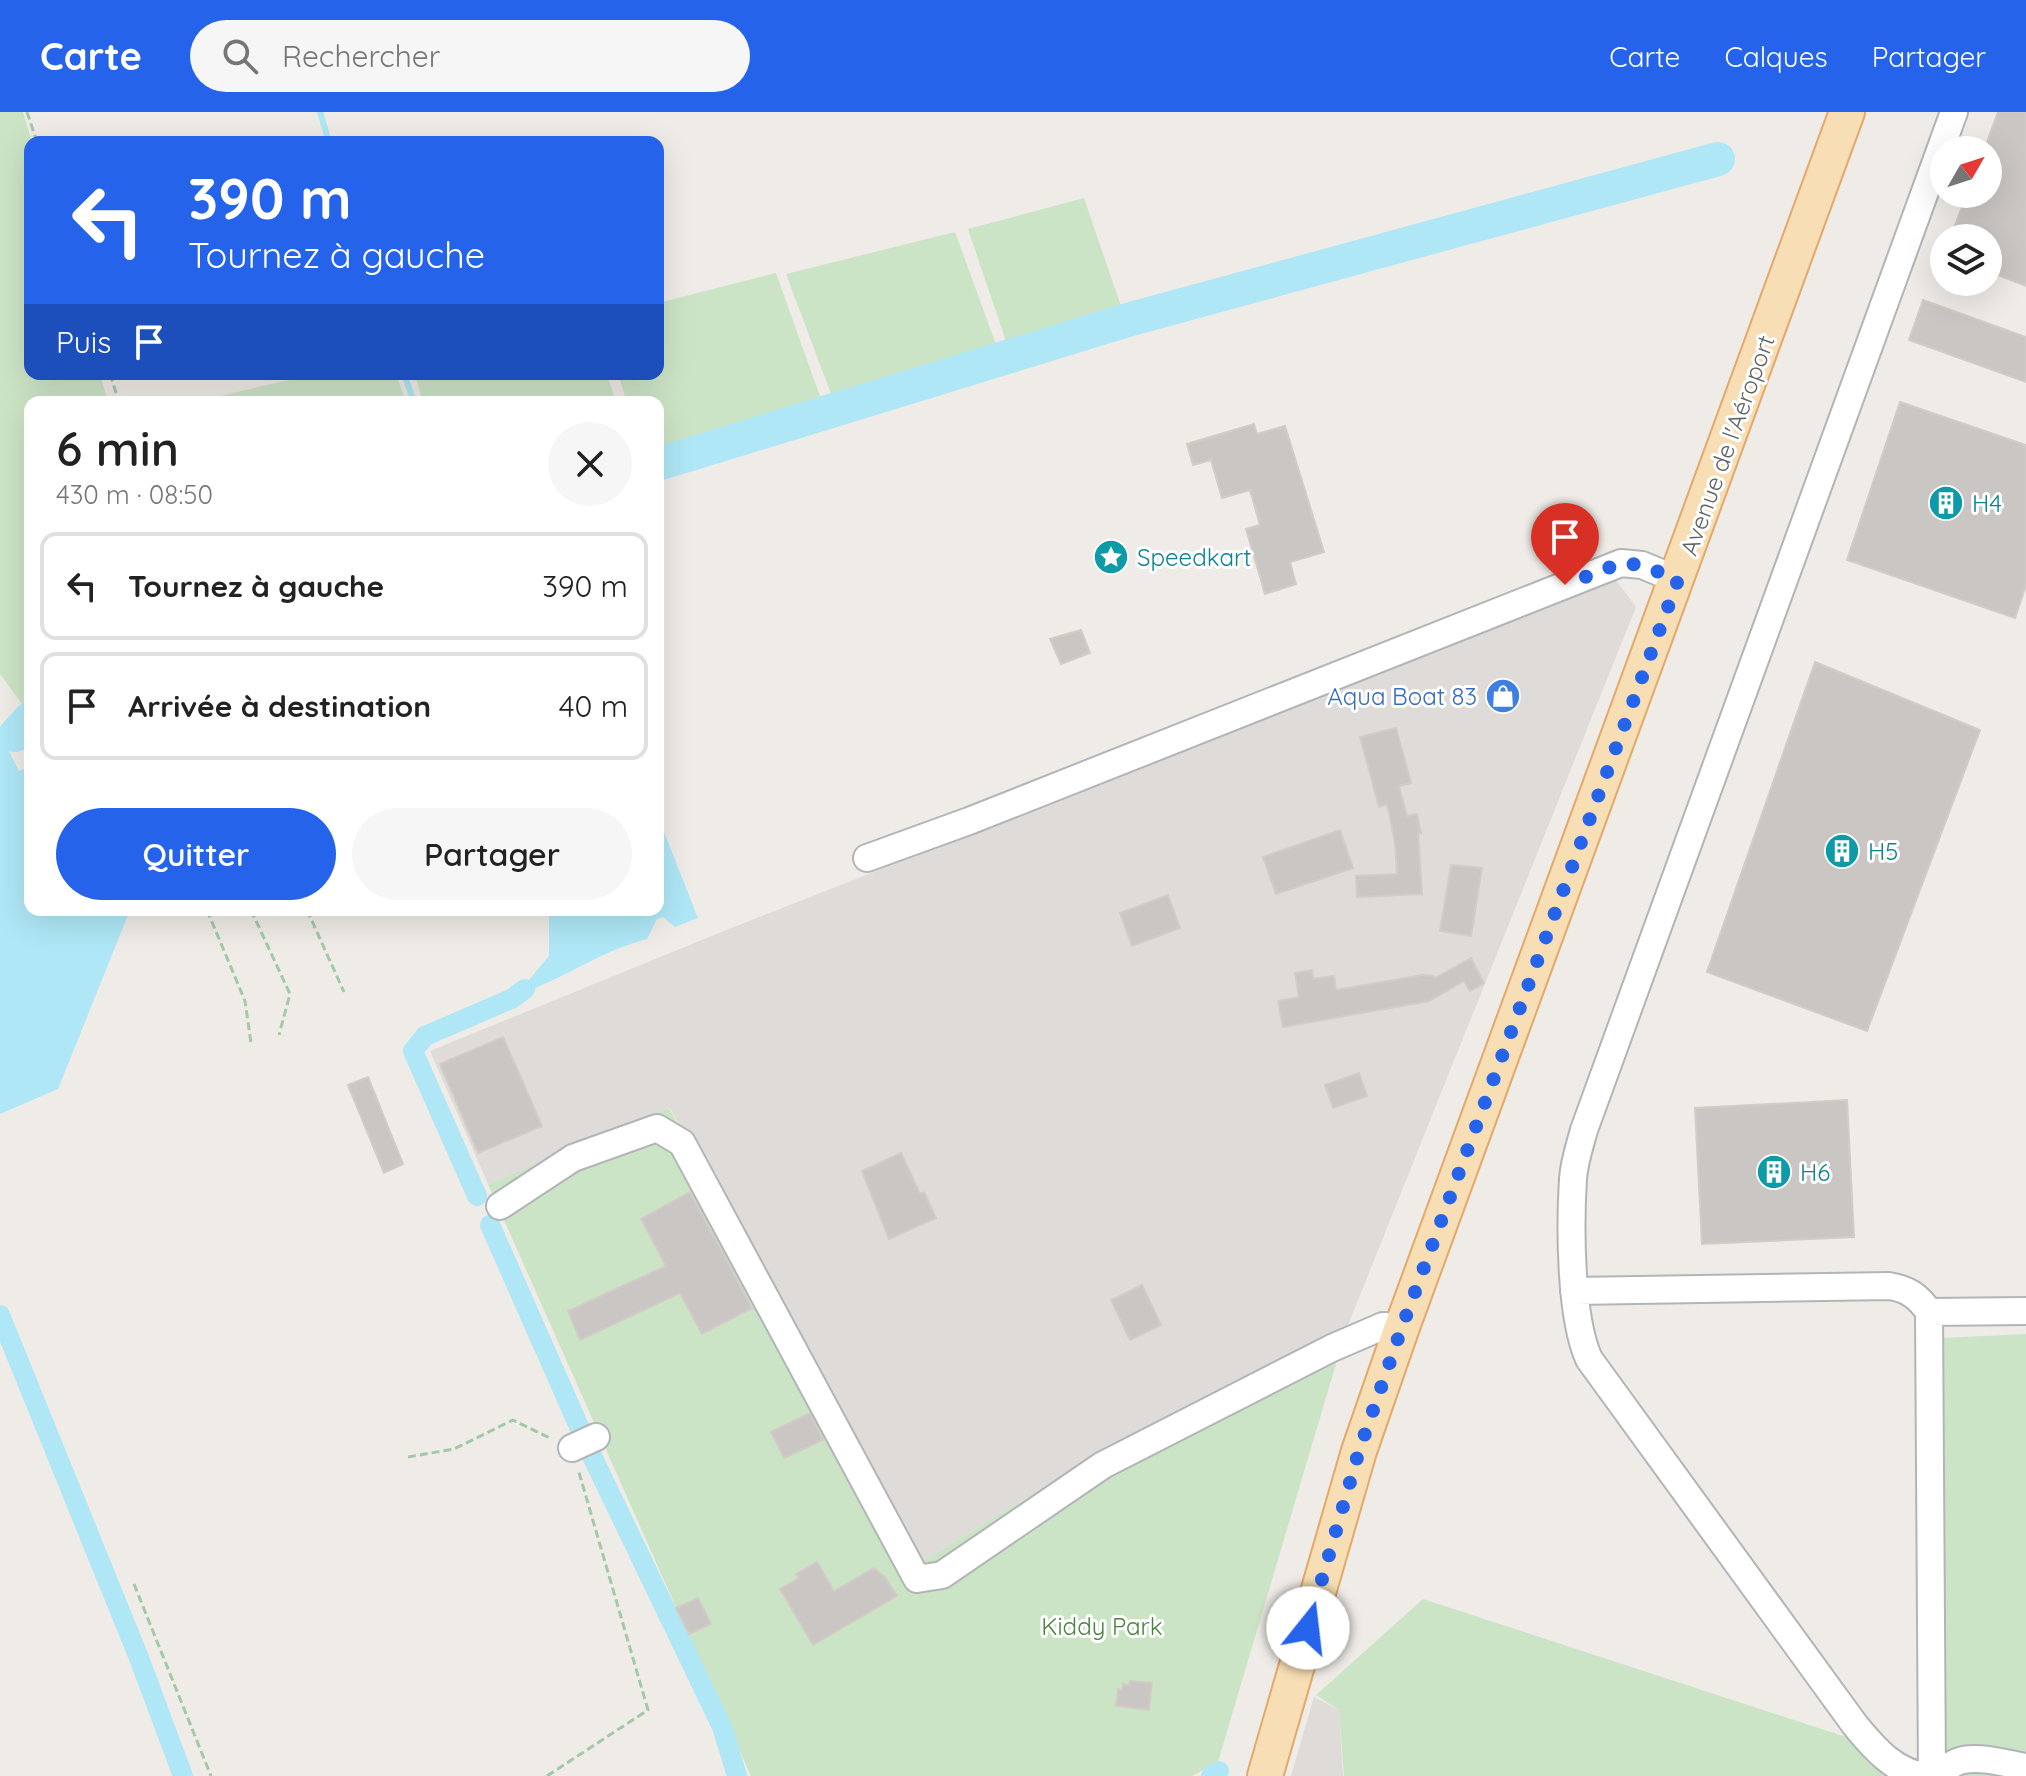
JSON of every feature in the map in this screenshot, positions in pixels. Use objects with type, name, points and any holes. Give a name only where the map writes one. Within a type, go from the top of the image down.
[{"type":"main road","name":"Avenue de l'Aéroport","points":[[1265,1776],[1359,1451],[1402,1327],[1847,112]]},
{"type":"street","points":[[1954,112],[1584,1130],[1573,1176],[1574,1291],[1582,1342],[1589,1359],[1855,1725],[1882,1757],[1911,1775],[1932,1776],[1954,1762],[1968,1759],[2026,1767]]},
{"type":"street","points":[[867,858],[1621,563],[1642,565],[1678,580]]},
{"type":"street","points":[[500,1206],[573,1158],[657,1128],[682,1143],[917,1579],[942,1575],[1103,1465],[1332,1348],[1383,1326],[1402,1327]]},
{"type":"street","points":[[1574,1291],[1889,1286],[1913,1293],[1929,1312],[1932,1776]]},
{"type":"street","points":[[1929,1312],[2026,1311]]},
{"type":"street","points":[[572,1448],[596,1437]]},
{"type":"path","points":[[27,112],[35,136]]},
{"type":"path","points":[[210,916],[245,1001],[251,1043]]},
{"type":"path","points":[[254,916],[290,994],[279,1035]]},
{"type":"path","points":[[310,916],[344,992]]},
{"type":"path","points":[[408,1457],[454,1449],[513,1420],[572,1448],[648,1710],[547,1776]]},
{"type":"path","points":[[134,1584],[211,1776]]},
{"type":"shaded area","points":[[1616,580],[1636,607],[1346,1330],[1129,1436],[919,1563],[670,1108],[488,1184],[430,1051],[719,933]]},
{"type":"shaded area","points":[[1314,1697],[1339,1710],[1343,1776],[1291,1776]]},
{"type":"green space","points":[[0,112],[23,112],[30,136],[24,136],[24,380],[102,380],[106,396],[24,396],[24,707],[0,674]]},
{"type":"green space","points":[[1084,198],[1123,312],[1008,347],[968,229]]},
{"type":"green space","points":[[955,232],[998,350],[834,402],[786,274]]},
{"type":"green space","points":[[776,273],[822,402],[664,450],[664,396],[625,396],[620,380],[664,380],[664,301]]},
{"type":"green space","points":[[289,380],[398,380],[404,396],[220,396]]},
{"type":"green space","points":[[417,380],[609,380],[614,396],[421,396]]},
{"type":"green space","name":"Kiddy Park","points":[[669,1108],[919,1563],[1129,1436],[1346,1330],[1218,1762],[1192,1776],[751,1776],[488,1184]]},
{"type":"green space","points":[[2026,1334],[2026,1776],[1944,1776],[1942,1338]]},
{"type":"green space","points":[[1423,1599],[1846,1737],[1884,1776],[1344,1776],[1339,1710],[1316,1695]]},
{"type":"water","points":[[0,734],[19,771],[24,769],[24,916],[128,916],[58,1089],[0,1114]]},
{"type":"water","points":[[664,832],[698,918],[675,927],[663,917],[657,919],[647,939],[528,991],[523,987],[549,956],[549,916],[664,916]]},
{"type":"building","points":[[1998,112],[2026,112],[2026,286],[2002,277],[2002,224],[1955,224],[1962,208],[2002,208],[2002,136],[1989,136]]},
{"type":"building","points":[[1923,300],[2026,337],[2026,382],[1909,340]]},
{"type":"building","name":"H4","points":[[1900,402],[2026,445],[2026,585],[2015,618],[1847,560]]},
{"type":"building","points":[[1254,424],[1257,434],[1285,426],[1324,552],[1290,562],[1296,584],[1265,594],[1246,529],[1260,525],[1250,490],[1222,498],[1211,460],[1193,465],[1187,444]]},
{"type":"building","points":[[1081,630],[1090,653],[1061,664],[1050,639]]},
{"type":"building","name":"H5","points":[[1815,662],[1980,730],[1867,1031],[1707,972]]},
{"type":"building","points":[[1396,728],[1411,783],[1399,786],[1407,816],[1417,814],[1421,833],[1418,833],[1422,894],[1357,897],[1356,876],[1397,874],[1395,843],[1387,804],[1379,807],[1360,737]]},
{"type":"building","points":[[1340,830],[1353,868],[1276,894],[1263,857]]},
{"type":"building","points":[[1451,865],[1482,868],[1471,936],[1440,931]]},
{"type":"building","points":[[1168,895],[1180,928],[1132,946],[1120,913]]},
{"type":"building","points":[[1471,958],[1484,983],[1470,991],[1464,981],[1429,1001],[1283,1027],[1278,1001],[1299,997],[1295,973],[1312,970],[1313,979],[1334,976],[1336,990],[1423,975],[1435,978]]},
{"type":"building","points":[[503,1037],[542,1126],[478,1153],[440,1064]]},
{"type":"building","points":[[1359,1073],[1367,1096],[1333,1108],[1325,1085]]},
{"type":"building","points":[[368,1077],[403,1164],[384,1173],[348,1085]]},
{"type":"building","name":"H6","points":[[1847,1100],[1854,1237],[1702,1244],[1695,1108]]},
{"type":"building","points":[[901,1153],[920,1194],[924,1192],[936,1218],[889,1239],[862,1171]]},
{"type":"building","points":[[690,1192],[752,1308],[702,1334],[680,1293],[580,1340],[568,1311],[666,1266],[641,1219]]},
{"type":"building","points":[[1142,1285],[1161,1325],[1130,1340],[1111,1300]]},
{"type":"building","points":[[810,1413],[823,1440],[784,1458],[771,1432]]},
{"type":"building","points":[[817,1562],[834,1591],[874,1568],[885,1577],[897,1596],[813,1645],[780,1589],[799,1578],[796,1574]]},
{"type":"building","points":[[698,1598],[711,1624],[689,1634],[676,1608]]},
{"type":"building","points":[[1130,1681],[1152,1683],[1149,1710],[1116,1706],[1118,1689],[1122,1690],[1123,1684],[1129,1685]]},
{"type":"waterway","points":[[320,112],[327,136]]},
{"type":"waterway","points":[[664,462],[1131,319],[1718,159]]},
{"type":"waterway","points":[[406,380],[412,396]]},
{"type":"waterway","points":[[15,735],[24,725]]},
{"type":"waterway","points":[[477,1196],[413,1051],[425,1036],[511,999],[525,989]]},
{"type":"waterway","points":[[490,1225],[592,1456],[722,1727],[737,1776]]},
{"type":"waterway","points":[[0,1315],[139,1658],[183,1776]]},
{"type":"waterway","points":[[1211,1776],[1219,1771]]},
{"type":"place","name":"H4","points":[[1946,503]]},
{"type":"place","name":"Speedkart","points":[[1111,557]]},
{"type":"place","name":"Aqua Boat 83","points":[[1503,696]]},
{"type":"place","name":"H5","points":[[1842,851]]},
{"type":"place","name":"H6","points":[[1774,1172]]},
{"type":"route","points":[[1308,1628],[1359,1451],[1402,1327],[1678,580],[1642,565],[1621,563],[1565,585]]}]
